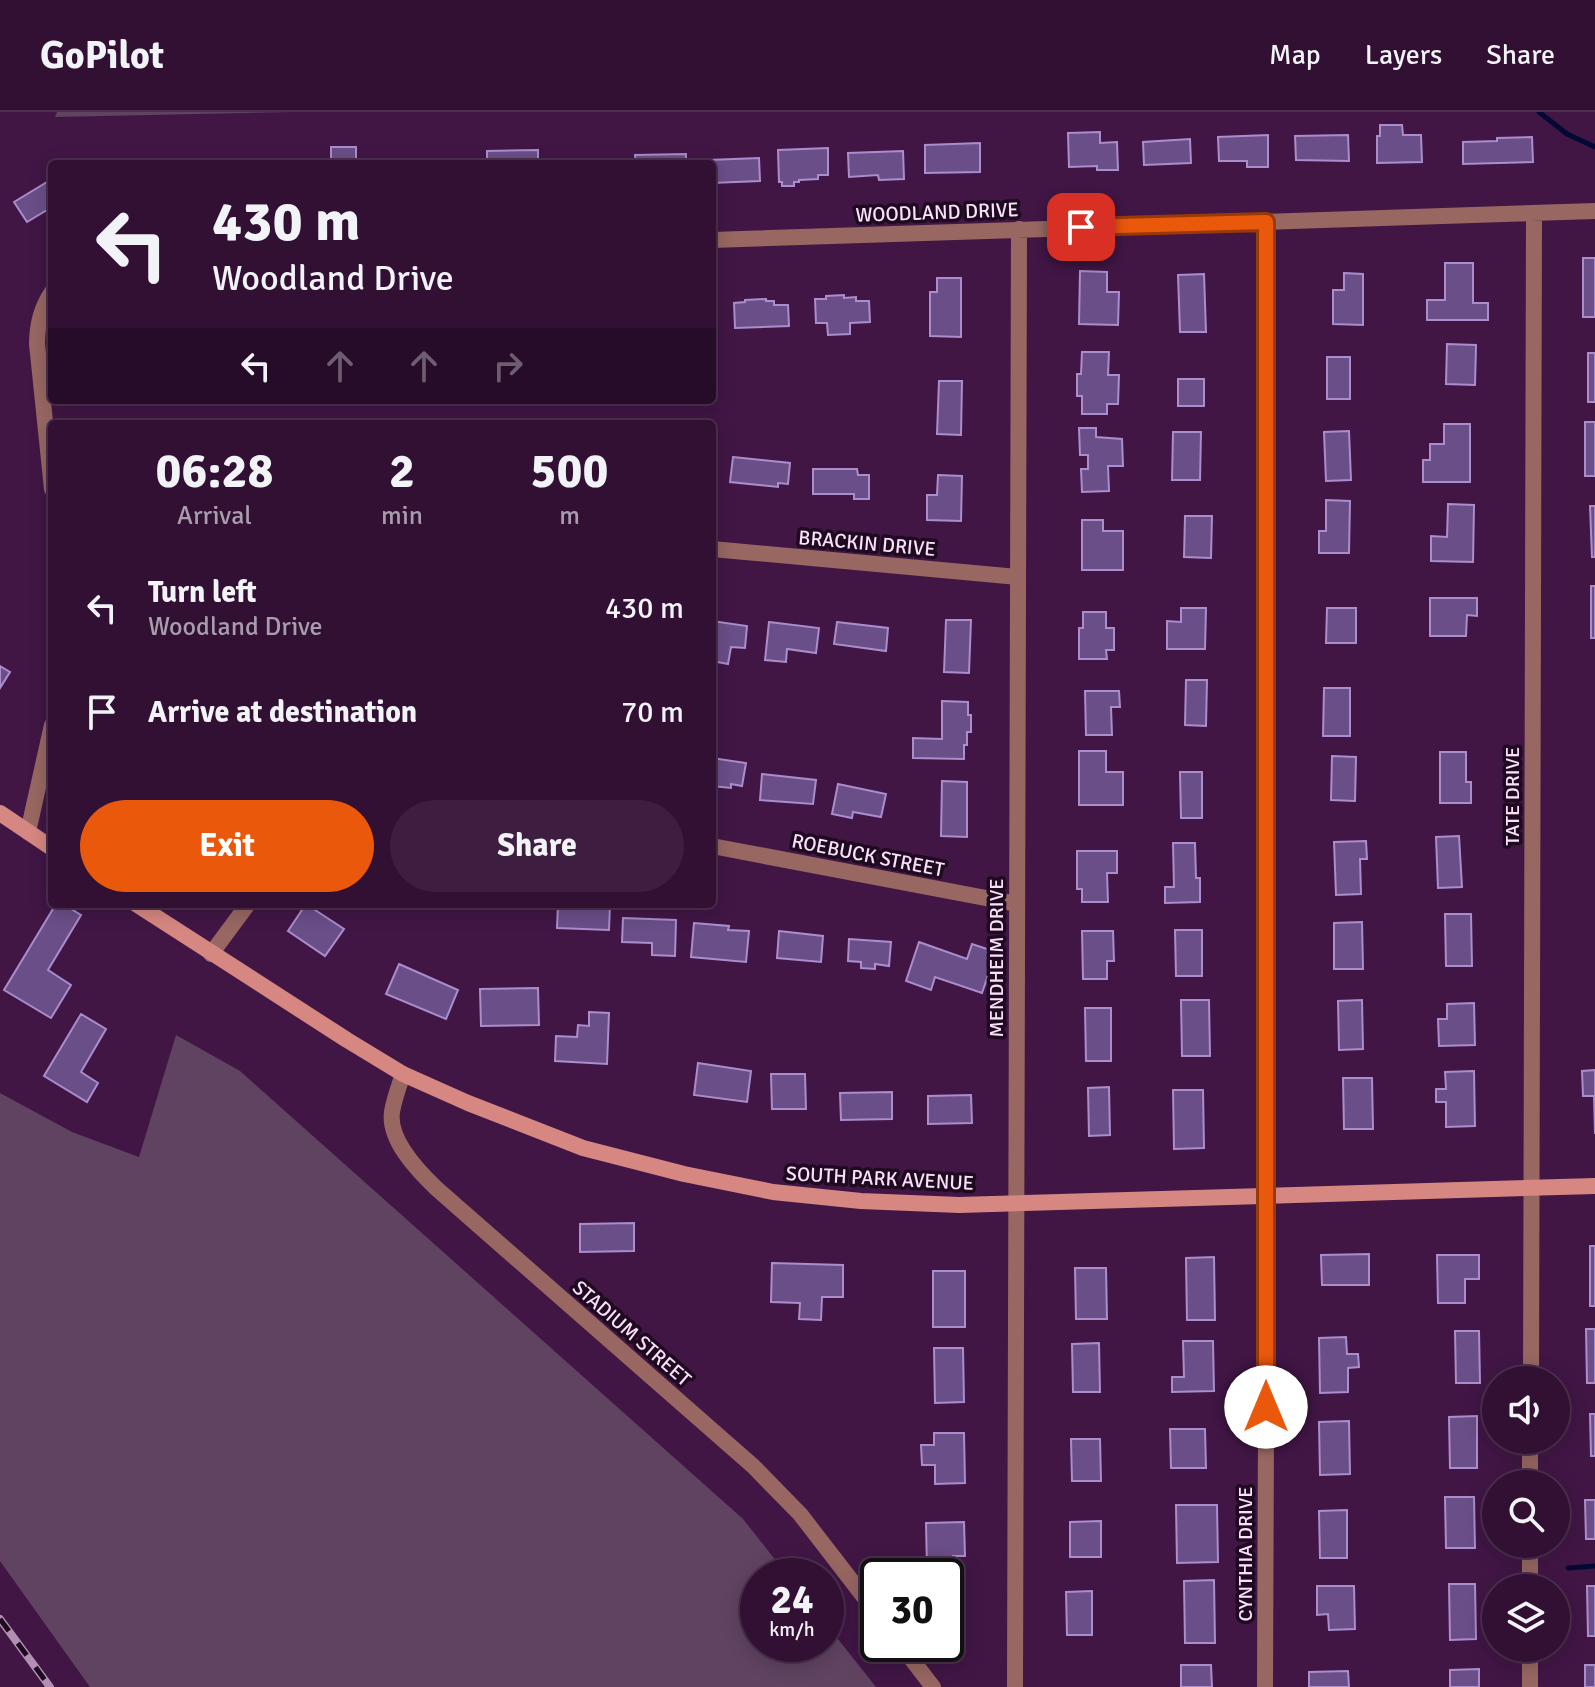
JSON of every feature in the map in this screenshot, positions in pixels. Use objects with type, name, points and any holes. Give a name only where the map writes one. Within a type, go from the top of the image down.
[{"type":"street","name":"WOODLAND DRIVE","points":[[716,240],[1595,211]]},
{"type":"street","name":"TATE DRIVE","points":[[1531,1366],[1534,213]]},
{"type":"street","name":"CYNTHIA DRIVE","points":[[1265,1687],[1266,222]]},
{"type":"street","name":"MENDHEIM DRIVE","points":[[1015,1687],[1019,229]]},
{"type":"street","points":[[48,299],[37,328],[48,450]]},
{"type":"street","name":"BRACKIN DRIVE","points":[[716,549],[1018,577]]},
{"type":"street","points":[[28,832],[48,745]]},
{"type":"street","points":[[0,813],[48,845]]},
{"type":"street","name":"ROEBUCK STREET","points":[[716,847],[1017,904]]},
{"type":"street","name":"SOUTH PARK AVENUE","points":[[142,908],[403,1074],[583,1148],[773,1192],[861,1201],[959,1205],[1595,1186]]},
{"type":"street","points":[[211,954],[245,908]]},
{"type":"street","name":"STADIUM STREET","points":[[403,1074],[391,1114],[393,1126],[417,1169],[753,1466],[800,1514],[860,1592]]},
{"type":"street","points":[[914,1662],[933,1687]]},
{"type":"street","points":[[1530,1662],[1530,1687]]},
{"type":"shaded area","points":[[57,112],[291,112],[55,117]]},
{"type":"shaded area","points":[[176,1035],[240,1071],[743,1519],[774,1558],[740,1558],[740,1662],[844,1662],[844,1647],[876,1687],[90,1687],[0,1561],[0,1093],[72,1132],[139,1157]]},
{"type":"building","points":[[1380,125],[1402,125],[1403,135],[1421,135],[1422,162],[1377,163]]},
{"type":"building","points":[[1100,132],[1100,143],[1117,142],[1118,170],[1097,170],[1097,166],[1069,167],[1068,133]]},
{"type":"building","points":[[1268,135],[1268,167],[1247,167],[1247,161],[1219,161],[1218,137]]},
{"type":"building","points":[[1348,135],[1349,161],[1296,160],[1295,136]]},
{"type":"building","points":[[1532,137],[1533,162],[1463,164],[1463,142]]},
{"type":"building","points":[[1190,139],[1191,163],[1144,165],[1143,142]]},
{"type":"building","points":[[980,143],[980,172],[925,173],[925,145]]},
{"type":"building","points":[[331,147],[356,147],[356,160],[331,160]]},
{"type":"building","points":[[828,148],[828,175],[799,180],[794,182],[794,186],[782,186],[779,182],[778,150]]},
{"type":"building","points":[[538,150],[538,160],[487,160],[487,151]]},
{"type":"building","points":[[903,151],[904,179],[879,180],[878,175],[849,177],[848,153]]},
{"type":"building","points":[[686,154],[686,160],[636,160],[635,155]]},
{"type":"building","points":[[759,158],[760,181],[716,183],[716,160],[708,160]]},
{"type":"building","points":[[48,184],[48,209],[27,222],[14,202]]},
{"type":"building","points":[[1583,258],[1595,258],[1595,317],[1583,317]]},
{"type":"building","points":[[1445,263],[1473,263],[1473,303],[1488,303],[1488,320],[1427,320],[1427,300],[1445,300]]},
{"type":"building","points":[[1080,271],[1107,272],[1107,292],[1119,292],[1118,325],[1079,324]]},
{"type":"building","points":[[1344,273],[1363,274],[1363,325],[1333,324],[1333,290],[1344,290]]},
{"type":"building","points":[[1204,274],[1206,332],[1180,332],[1178,275]]},
{"type":"building","points":[[937,278],[961,278],[961,337],[930,336],[930,292],[937,292]]},
{"type":"building","points":[[844,295],[844,298],[856,297],[856,301],[869,301],[870,322],[850,323],[850,334],[828,335],[827,323],[816,323],[815,299]]},
{"type":"building","points":[[774,301],[774,305],[788,305],[789,326],[735,328],[734,303]]},
{"type":"building","points":[[1447,344],[1476,345],[1475,385],[1446,384]]},
{"type":"building","points":[[1082,352],[1109,352],[1108,375],[1119,375],[1118,404],[1107,404],[1107,414],[1082,414],[1082,396],[1077,396],[1077,374],[1081,374]]},
{"type":"building","points":[[1588,353],[1595,353],[1595,402],[1588,402]]},
{"type":"building","points":[[1327,357],[1350,357],[1350,399],[1327,399]]},
{"type":"building","points":[[1178,379],[1204,379],[1204,406],[1178,406]]},
{"type":"building","points":[[939,381],[962,381],[961,435],[937,434]]},
{"type":"building","points":[[1585,422],[1595,422],[1595,476],[1585,476]]},
{"type":"building","points":[[1444,424],[1470,424],[1470,482],[1423,482],[1423,460],[1430,460],[1430,444],[1444,444]]},
{"type":"building","points":[[1079,428],[1096,428],[1096,437],[1122,439],[1123,466],[1108,466],[1109,491],[1082,492],[1081,469],[1088,469],[1088,455],[1080,455]]},
{"type":"building","points":[[1349,431],[1351,480],[1326,481],[1324,432]]},
{"type":"building","points":[[1173,432],[1201,432],[1200,480],[1172,480]]},
{"type":"building","points":[[733,457],[790,463],[788,484],[778,483],[778,487],[730,482]]},
{"type":"building","points":[[813,469],[857,469],[858,475],[869,475],[869,499],[854,499],[854,494],[813,494]]},
{"type":"building","points":[[938,475],[962,476],[961,521],[927,520],[927,495],[937,495]]},
{"type":"building","points":[[1326,500],[1350,501],[1349,553],[1319,553],[1319,531],[1326,531]]},
{"type":"building","points":[[1448,504],[1474,505],[1473,562],[1431,561],[1431,536],[1447,537]]},
{"type":"building","points":[[1590,506],[1595,506],[1595,557],[1592,557]]},
{"type":"building","points":[[1185,516],[1212,516],[1211,558],[1184,557]]},
{"type":"building","points":[[1082,520],[1103,520],[1103,531],[1123,531],[1123,570],[1082,570]]},
{"type":"building","points":[[1591,586],[1595,586],[1595,638],[1591,638]]},
{"type":"building","points":[[1430,598],[1477,598],[1477,616],[1467,615],[1466,636],[1430,636]]},
{"type":"building","points":[[1181,608],[1206,608],[1205,649],[1167,649],[1167,621],[1181,622]]},
{"type":"building","points":[[1327,608],[1356,608],[1356,643],[1326,643]]},
{"type":"building","points":[[1083,612],[1106,612],[1106,628],[1114,628],[1114,650],[1106,650],[1107,659],[1079,659],[1079,628],[1083,628]]},
{"type":"building","points":[[946,620],[971,620],[969,673],[944,672]]},
{"type":"building","points":[[716,622],[747,626],[745,648],[731,647],[728,664],[716,662]]},
{"type":"building","points":[[769,622],[819,628],[816,653],[787,649],[786,662],[765,660]]},
{"type":"building","points":[[837,622],[888,628],[886,651],[834,644]]},
{"type":"building","points":[[0,666],[10,672],[0,688]]},
{"type":"building","points":[[1186,680],[1207,680],[1206,726],[1185,725]]},
{"type":"building","points":[[1324,688],[1350,688],[1350,736],[1323,736]]},
{"type":"building","points":[[1085,691],[1119,691],[1120,707],[1111,707],[1112,735],[1086,735]]},
{"type":"building","points":[[942,701],[968,702],[971,732],[967,732],[964,759],[913,758],[913,738],[942,739]]},
{"type":"building","points":[[1079,751],[1106,751],[1106,772],[1123,772],[1123,805],[1079,805]]},
{"type":"building","points":[[1440,752],[1466,752],[1466,782],[1471,782],[1471,803],[1440,803]]},
{"type":"building","points":[[1332,756],[1356,757],[1355,801],[1331,800]]},
{"type":"building","points":[[716,759],[746,763],[742,786],[731,784],[731,788],[716,786]]},
{"type":"building","points":[[1180,772],[1202,772],[1202,818],[1181,818]]},
{"type":"building","points":[[762,774],[816,780],[813,804],[760,800]]},
{"type":"building","points":[[942,781],[967,782],[967,837],[941,836]]},
{"type":"building","points":[[838,784],[886,794],[881,817],[853,812],[852,818],[832,814]]},
{"type":"building","points":[[1459,836],[1462,887],[1438,888],[1436,837]]},
{"type":"building","points":[[1366,841],[1367,859],[1360,859],[1361,894],[1336,895],[1334,842]]},
{"type":"building","points":[[1173,843],[1195,843],[1200,902],[1165,903],[1165,887],[1174,887]]},
{"type":"building","points":[[1077,851],[1117,851],[1117,873],[1107,873],[1108,902],[1082,902],[1082,889],[1077,889]]},
{"type":"building","points":[[54,908],[70,908],[81,915],[48,970],[71,985],[51,1018],[4,990]]},
{"type":"building","points":[[303,908],[312,908],[344,929],[325,956],[288,931]]},
{"type":"building","points":[[558,908],[610,908],[609,930],[557,928]]},
{"type":"building","points":[[1445,914],[1471,914],[1472,966],[1446,966]]},
{"type":"building","points":[[623,918],[676,920],[675,956],[652,955],[652,943],[622,942]]},
{"type":"building","points":[[1362,922],[1363,969],[1334,969],[1334,923]]},
{"type":"building","points":[[694,923],[749,931],[746,962],[691,957]]},
{"type":"building","points":[[1175,930],[1202,930],[1202,976],[1176,976]]},
{"type":"building","points":[[779,931],[823,936],[821,962],[777,958]]},
{"type":"building","points":[[1082,931],[1113,931],[1114,961],[1107,961],[1107,979],[1083,979]]},
{"type":"building","points":[[849,939],[891,942],[889,966],[875,964],[875,969],[861,968],[861,962],[848,961]]},
{"type":"building","points":[[919,942],[967,959],[972,944],[996,952],[982,993],[935,977],[931,990],[906,981]]},
{"type":"building","points":[[399,964],[458,990],[446,1019],[386,994]]},
{"type":"building","points":[[538,988],[539,1025],[481,1026],[480,989]]},
{"type":"building","points":[[1181,1000],[1209,1000],[1210,1056],[1182,1056]]},
{"type":"building","points":[[1362,1000],[1363,1049],[1339,1050],[1338,1001]]},
{"type":"building","points":[[1474,1003],[1475,1045],[1439,1046],[1438,1019],[1447,1019],[1447,1004]]},
{"type":"building","points":[[1085,1008],[1111,1008],[1111,1061],[1086,1061]]},
{"type":"building","points":[[589,1012],[609,1013],[607,1064],[555,1061],[556,1036],[577,1037],[578,1025],[589,1026]]},
{"type":"building","points":[[81,1014],[106,1029],[81,1072],[98,1083],[87,1102],[44,1076]]},
{"type":"building","points":[[698,1063],[751,1071],[747,1102],[694,1095]]},
{"type":"building","points":[[1595,1070],[1595,1134],[1594,1096],[1583,1096],[1582,1071]]},
{"type":"building","points":[[1474,1071],[1475,1126],[1446,1127],[1446,1102],[1436,1102],[1436,1089],[1446,1089],[1445,1072]]},
{"type":"building","points":[[771,1074],[805,1074],[806,1109],[772,1109]]},
{"type":"building","points":[[1343,1078],[1372,1078],[1373,1129],[1344,1129]]},
{"type":"building","points":[[1109,1087],[1110,1135],[1089,1136],[1088,1088]]},
{"type":"building","points":[[1173,1090],[1203,1090],[1204,1148],[1174,1149]]},
{"type":"building","points":[[892,1092],[892,1119],[841,1120],[840,1093]]},
{"type":"building","points":[[971,1095],[972,1123],[928,1124],[928,1096]]},
{"type":"building","points":[[634,1223],[634,1251],[580,1252],[580,1224]]},
{"type":"building","points":[[1590,1246],[1595,1246],[1595,1306],[1590,1306]]},
{"type":"building","points":[[1369,1254],[1369,1285],[1322,1285],[1321,1255]]},
{"type":"building","points":[[1437,1255],[1479,1255],[1479,1279],[1465,1279],[1465,1303],[1438,1303]]},
{"type":"building","points":[[1214,1257],[1215,1320],[1187,1320],[1186,1258]]},
{"type":"building","points":[[772,1263],[843,1265],[843,1297],[822,1297],[821,1320],[799,1319],[800,1303],[771,1302]]},
{"type":"building","points":[[1075,1268],[1106,1268],[1107,1319],[1076,1319]]},
{"type":"building","points":[[933,1271],[965,1271],[965,1327],[933,1327]]},
{"type":"building","points":[[1586,1329],[1595,1329],[1595,1383],[1587,1383]]},
{"type":"building","points":[[1455,1331],[1479,1331],[1480,1383],[1456,1383]]},
{"type":"building","points":[[1346,1337],[1347,1354],[1358,1354],[1359,1367],[1348,1368],[1348,1392],[1320,1393],[1319,1338]]},
{"type":"building","points":[[1183,1341],[1213,1341],[1214,1391],[1172,1392],[1172,1377],[1184,1377]]},
{"type":"building","points":[[1099,1343],[1100,1392],[1073,1392],[1072,1344]]},
{"type":"building","points":[[934,1348],[963,1348],[964,1402],[935,1403]]},
{"type":"building","points":[[1590,1414],[1595,1414],[1595,1456],[1591,1456]]},
{"type":"building","points":[[1477,1416],[1477,1468],[1450,1468],[1449,1417]]},
{"type":"building","points":[[1349,1421],[1350,1474],[1320,1475],[1319,1422]]},
{"type":"building","points":[[1170,1429],[1205,1429],[1206,1468],[1171,1468]]},
{"type":"building","points":[[934,1433],[964,1433],[965,1483],[935,1484],[935,1465],[922,1465],[921,1445],[934,1445]]},
{"type":"building","points":[[1071,1439],[1100,1439],[1101,1481],[1072,1481]]},
{"type":"building","points":[[1445,1497],[1474,1497],[1475,1548],[1446,1548]]},
{"type":"building","points":[[1585,1500],[1595,1500],[1595,1539],[1586,1539]]},
{"type":"building","points":[[1176,1505],[1217,1505],[1218,1562],[1177,1563]]},
{"type":"building","points":[[1347,1510],[1347,1558],[1320,1558],[1319,1511]]},
{"type":"building","points":[[1101,1521],[1101,1557],[1070,1557],[1070,1522]]},
{"type":"building","points":[[964,1522],[965,1556],[927,1558],[926,1523]]},
{"type":"building","points":[[1214,1580],[1215,1643],[1185,1643],[1184,1581]]},
{"type":"building","points":[[1449,1584],[1475,1584],[1476,1639],[1450,1640]]},
{"type":"building","points":[[1317,1586],[1354,1586],[1355,1629],[1329,1630],[1328,1614],[1317,1615]]},
{"type":"building","points":[[1587,1586],[1595,1586],[1595,1636],[1588,1636]]},
{"type":"building","points":[[1092,1591],[1092,1635],[1067,1635],[1066,1592]]},
{"type":"building","points":[[1181,1665],[1211,1665],[1212,1687],[1181,1687]]},
{"type":"building","points":[[1585,1665],[1595,1665],[1595,1687],[1585,1687]]},
{"type":"building","points":[[1479,1669],[1479,1687],[1450,1687],[1450,1670]]},
{"type":"building","points":[[1348,1671],[1349,1687],[1309,1687],[1309,1672]]},
{"type":"waterway","points":[[1539,112],[1567,134],[1595,147]]},
{"type":"waterway","points":[[1568,1568],[1595,1566]]},
{"type":"railway","points":[[0,1619],[50,1687]]},
{"type":"route","points":[[1081,227],[1266,222],[1266,1407]]}]
